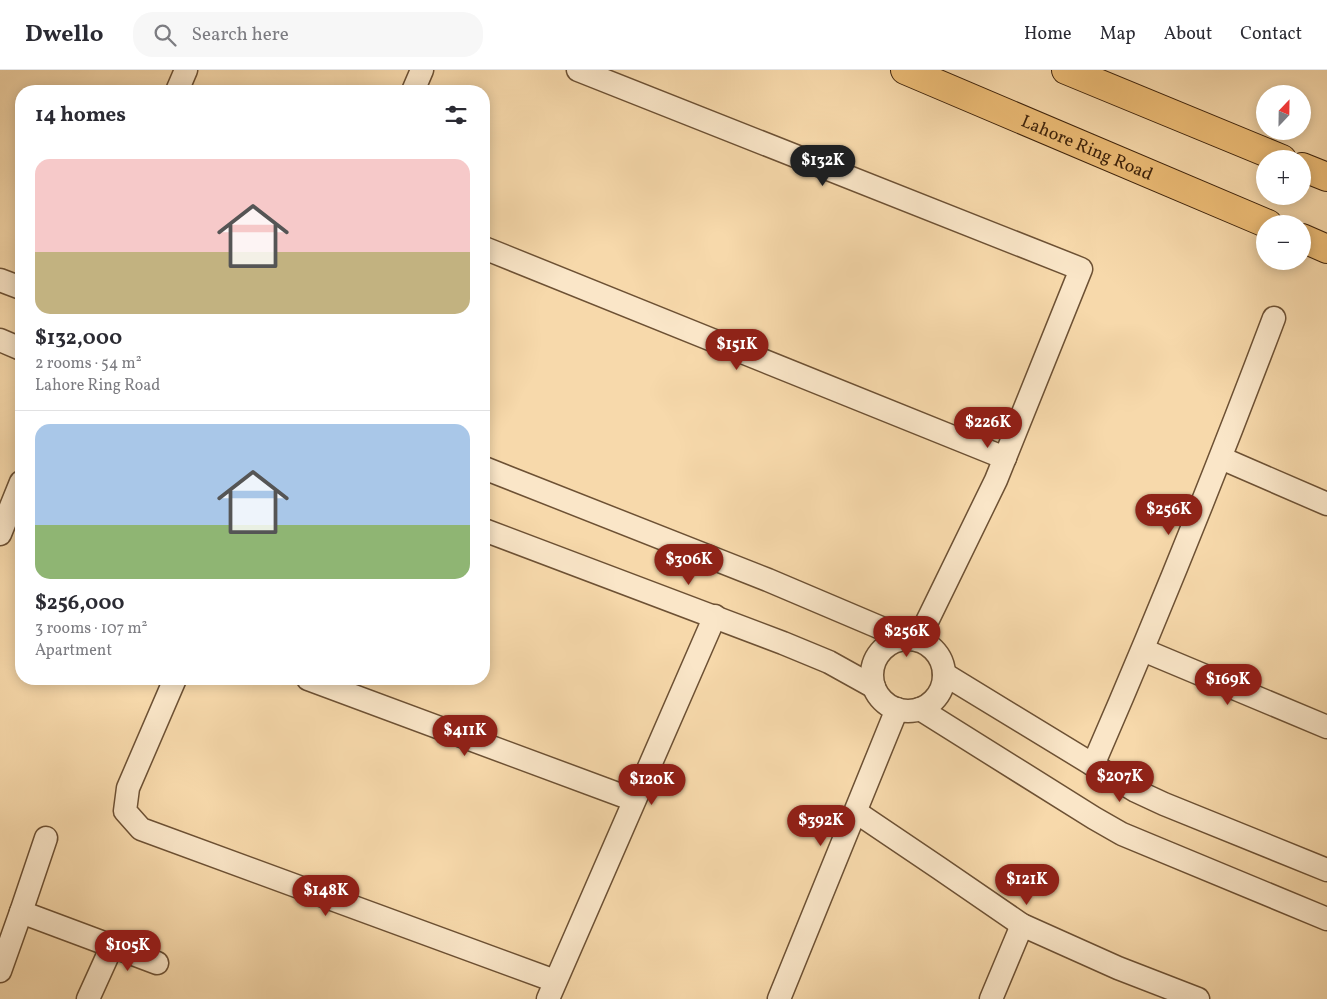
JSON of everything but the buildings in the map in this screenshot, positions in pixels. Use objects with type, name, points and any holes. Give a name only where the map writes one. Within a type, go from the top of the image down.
[{"type":"highway","name":"Lahore Ring Road","points":[[905,70],[1256,219]]},
{"type":"highway","points":[[1066,70],[1260,150]]},
{"type":"highway","points":[[1311,171],[1327,177]]},
{"type":"highway","points":[[1311,242],[1327,249]]},
{"type":"street","points":[[180,85],[186,70]]},
{"type":"street","points":[[416,85],[422,70]]},
{"type":"street","points":[[578,70],[1081,269],[992,489],[912,639]]},
{"type":"street","points":[[490,250],[1005,458]]},
{"type":"street","points":[[0,280],[15,286]]},
{"type":"street","points":[[1093,765],[1143,650],[1221,458],[1274,318]]},
{"type":"street","points":[[0,340],[15,346]]},
{"type":"street","points":[[1221,458],[1327,504]]},
{"type":"street","points":[[490,470],[928,645],[942,663],[944,674],[942,685],[938,695],[930,704],[920,709],[909,711],[897,709],[883,701],[874,687],[872,675],[873,664],[878,654],[886,646],[896,641],[912,639]]},
{"type":"street","points":[[0,534],[15,497]]},
{"type":"street","points":[[490,532],[783,643],[829,662],[874,687]]},
{"type":"street","points":[[172,685],[128,788],[125,811],[141,829],[551,990],[715,616]]},
{"type":"street","points":[[1143,650],[1327,727]]},
{"type":"street","points":[[944,674],[1136,791],[1327,870]]},
{"type":"street","points":[[324,685],[634,800]]},
{"type":"street","points":[[779,999],[897,709]]},
{"type":"street","points":[[920,709],[1122,834],[1327,919]]},
{"type":"street","points":[[856,812],[1022,926],[1118,968],[1198,999]]},
{"type":"street","points":[[0,971],[46,838]]},
{"type":"street","points":[[21,912],[157,963]]},
{"type":"street","points":[[991,999],[1022,926]]},
{"type":"street","points":[[88,999],[112,946]]}]
